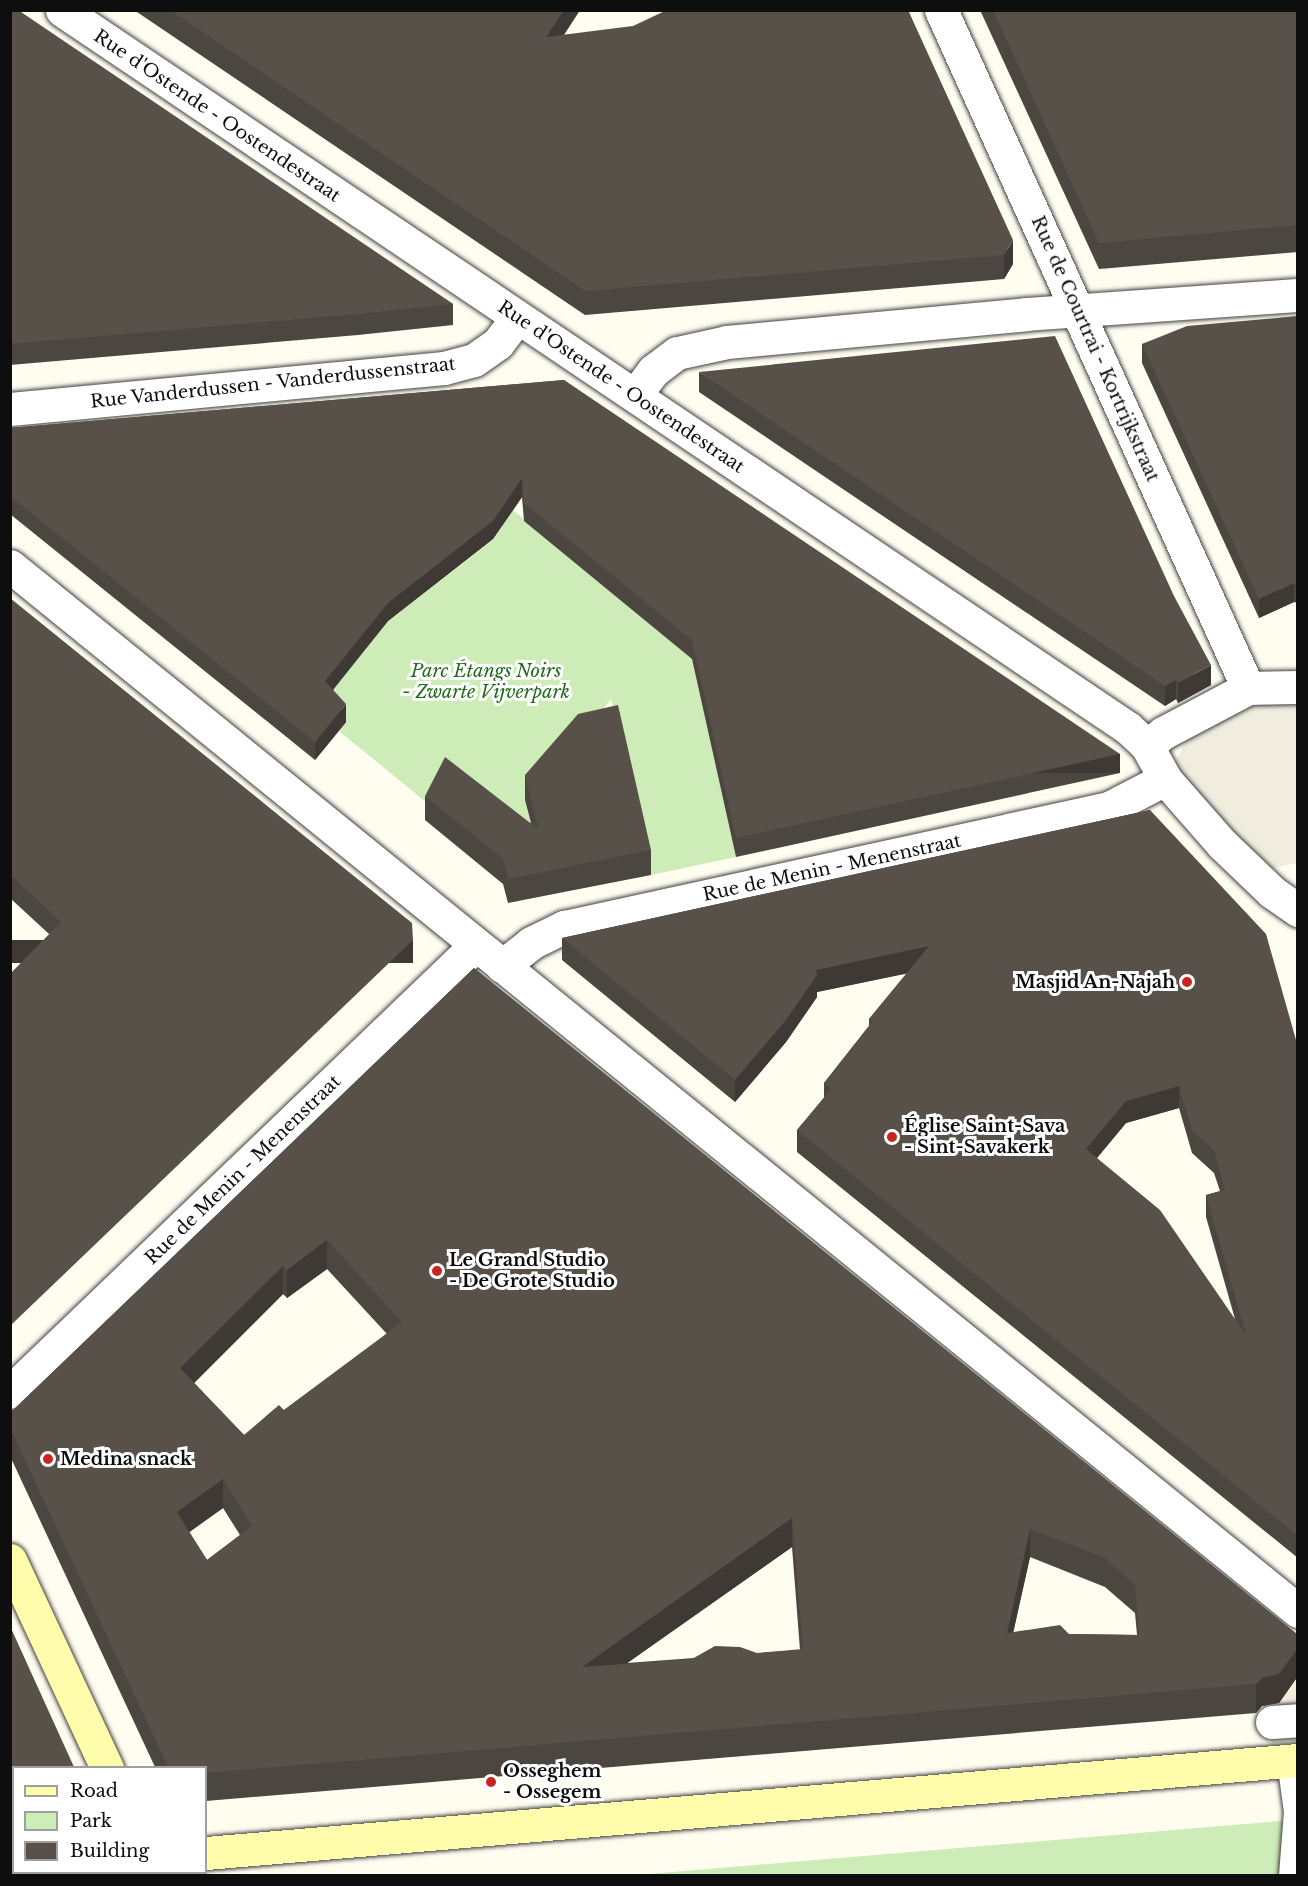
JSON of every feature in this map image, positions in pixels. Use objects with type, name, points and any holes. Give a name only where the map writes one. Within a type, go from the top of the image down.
[{"type":"street","name":"Rue d'Ostende - Oostendestraat","points":[[62,10],[1128,728],[1147,746],[1165,779],[1222,844],[1272,892],[1298,910]]},
{"type":"street","name":"Rue de Courtrai - Kortrijkstraat","points":[[941,10],[1248,688]]},
{"type":"street","points":[[635,396],[652,371],[677,353],[728,342],[1078,311],[1298,295]]},
{"type":"street","name":"Rue Vanderdussen - Vanderdussenstraat","points":[[10,409],[444,368],[474,360],[498,343],[517,318]]},
{"type":"street","points":[[10,566],[475,946],[1298,1611]]},
{"type":"street","points":[[1147,746],[1163,733],[1248,688],[1298,687]]},
{"type":"street","name":"Rue de Menin - Menenstraat","points":[[502,966],[531,943],[564,927],[1109,808],[1165,779]]},
{"type":"street","name":"Rue de Menin - Menenstraat","points":[[10,1392],[475,946]]},
{"type":"street","points":[[10,1560],[107,1766]]},
{"type":"street","points":[[207,1853],[1292,1760]]},
{"type":"lane","points":[[1289,1875],[1294,1812],[1292,1760]]},
{"type":"green space","name":"Parc Étangs Noirs - Zwarte Vijverpark","points":[[513,510],[692,659],[736,857],[651,875],[611,699],[527,808],[534,834],[432,807],[339,731],[324,700],[387,622],[493,540]]},
{"type":"green space","points":[[1292,1820],[1297,1875],[625,1876]]},
{"type":"shaded area","points":[[1297,696],[1297,863],[1274,868],[1261,863],[1189,786],[1175,763],[1190,733],[1253,699]]},
{"type":"shaded area","points":[[1297,1676],[1297,1743],[1272,1745],[1273,1711]]},
{"type":"building","points":[[10,10],[18,10],[453,304],[10,344]]},
{"type":"building","points":[[170,10],[564,10],[546,37],[633,26],[667,10],[908,10],[1013,240],[1004,255],[585,291]]},
{"type":"building","points":[[993,10],[1298,10],[1298,225],[1099,243]]},
{"type":"building","points":[[1298,316],[1298,584],[1294,583],[1259,599],[1142,344],[1187,326]]},
{"type":"building","points":[[1055,336],[1174,596],[1211,665],[1178,683],[1176,680],[1165,686],[699,372]]},
{"type":"building","points":[[564,380],[1120,754],[736,838],[692,640],[524,503],[522,478],[493,521],[388,603],[325,681],[346,704],[315,742],[10,496],[10,428]]},
{"type":"building","points":[[10,598],[412,923],[413,940],[10,1326],[10,974],[61,922],[10,874]]},
{"type":"building","points":[[618,705],[651,850],[508,879],[503,859],[425,796],[445,757],[538,829],[525,775],[578,714]]},
{"type":"building","points":[[1150,810],[1266,934],[1298,1047],[1298,1536],[797,1130],[831,1089],[824,1083],[872,1022],[869,1019],[929,946],[816,970],[817,975],[786,1020],[735,1080],[562,938]],"holes":[[[1179,1086],[1192,1131],[1214,1150],[1225,1190],[1206,1195],[1246,1335],[1160,1210],[1086,1149],[1126,1101]]]},
{"type":"building","points":[[474,968],[1298,1635],[1298,1648],[1279,1674],[1262,1678],[1256,1684],[207,1773],[207,1766],[168,1766],[10,1428],[10,1413]],"holes":[[[327,1240],[402,1322],[284,1410],[279,1405],[244,1435],[180,1368],[283,1266],[287,1270]],[[223,1479],[252,1526],[207,1560],[177,1512]],[[792,1518],[803,1649],[757,1653],[740,1647],[715,1646],[692,1659],[582,1667]],[[1030,1529],[1105,1558],[1135,1585],[1139,1635],[1069,1634],[1060,1625],[1007,1633]]]},
{"type":"building","points":[[10,1626],[74,1766],[12,1766],[12,1791],[10,1791]]},
{"type":"place","name":"Masjid An-Najah","points":[[1187,982]]},
{"type":"place","name":"Église Saint-Sava - Sint-Savakerk","points":[[892,1137]]},
{"type":"place","name":"Le Grand Studio - De Grote Studio","points":[[437,1271]]},
{"type":"place","name":"Medina snack","points":[[48,1459]]},
{"type":"place","name":"Osseghem - Ossegem","points":[[491,1782]]}]
